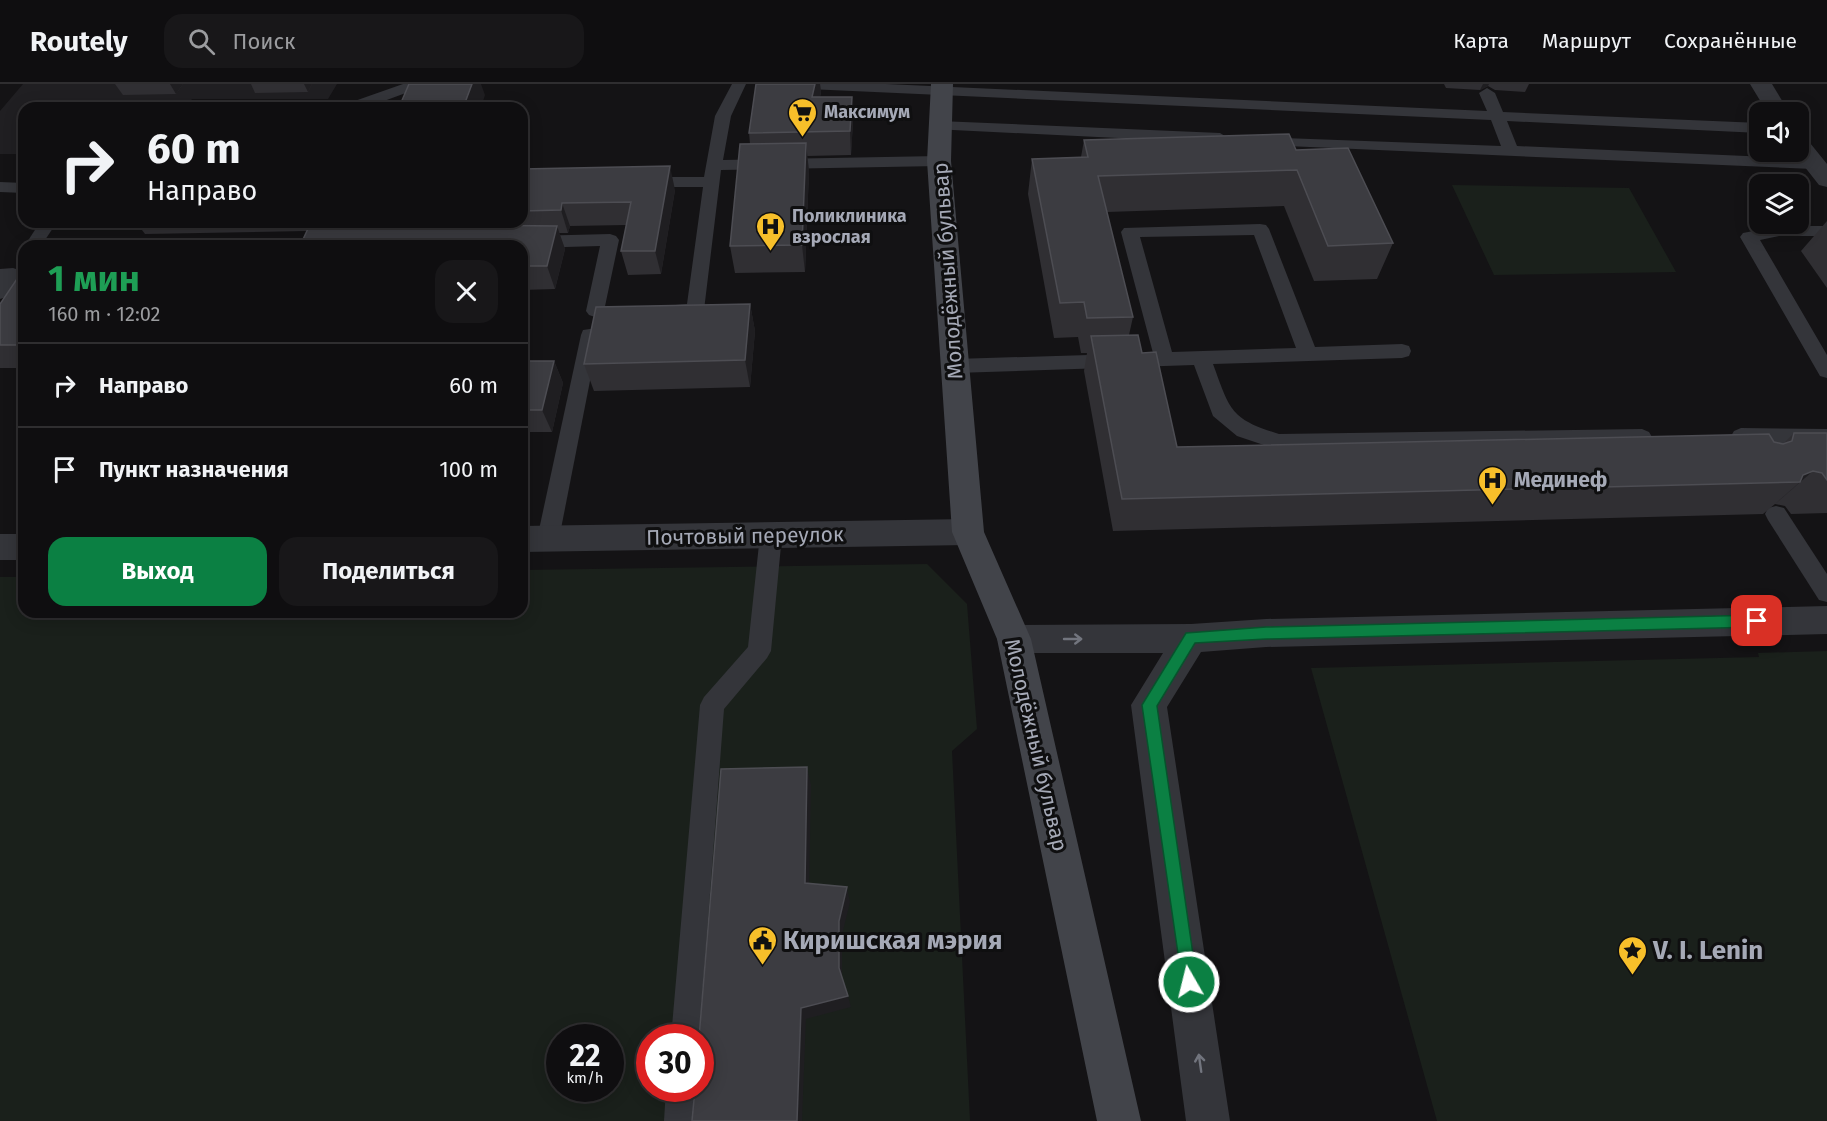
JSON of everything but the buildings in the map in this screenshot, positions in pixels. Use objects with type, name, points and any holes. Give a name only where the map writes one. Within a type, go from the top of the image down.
[{"type":"street","points":[[1761,84],[1772,102]]},
{"type":"street","name":"Молодёжный бульвар","points":[[942,87],[939,161],[968,532],[1014,639],[1119,1121]]},
{"type":"street","points":[[1809,158],[1820,172]]},
{"type":"street","name":"Почтовый переулок","points":[[535,539],[968,532]]},
{"type":"street","points":[[0,547],[18,547]]},
{"type":"street","points":[[1014,639],[1191,638],[1266,633],[1827,620]]},
{"type":"street","points":[[1191,638],[1149,705],[1208,1121]]},
{"type":"lane","points":[[368,102],[417,84]]},
{"type":"lane","points":[[651,310],[695,310],[723,116],[739,84]]},
{"type":"lane","points":[[786,84],[942,87],[1749,127]]},
{"type":"lane","points":[[1487,93],[1511,150]]},
{"type":"lane","points":[[939,126],[1511,150],[1820,172]]},
{"type":"lane","points":[[629,183],[713,173],[939,161]]},
{"type":"lane","points":[[0,187],[18,188]]},
{"type":"lane","points":[[1164,359],[1130,231],[1260,229],[1308,354]]},
{"type":"lane","points":[[1827,231],[1779,231],[1749,237],[1827,371]]},
{"type":"lane","points":[[528,242],[610,240],[595,311],[535,539]]},
{"type":"lane","points":[[0,293],[12,274]]},
{"type":"lane","points":[[595,311],[618,310]]},
{"type":"lane","points":[[955,366],[1402,351]]},
{"type":"lane","points":[[1201,358],[1220,411],[1244,431],[1279,442],[1660,437]]},
{"type":"lane","points":[[1742,456],[1726,436],[1827,437]]},
{"type":"lane","points":[[1776,514],[1827,593]]},
{"type":"lane","points":[[687,1024],[712,705],[759,651],[771,535]]},
{"type":"lane","points":[[679,1121],[680,1102]]},
{"type":"shaded area","points":[[23,84],[337,84],[328,99],[18,102],[18,154],[0,154],[0,111]]},
{"type":"shaded area","points":[[1452,185],[1629,188],[1676,272],[1494,275]]},
{"type":"shaded area","points":[[927,564],[967,604],[977,729],[952,751],[970,1121],[0,1121],[0,577],[18,577],[18,618],[528,618],[528,570]]},
{"type":"shaded area","points":[[1827,651],[1827,1121],[1437,1121],[1311,668],[1759,657],[1758,653]]},
{"type":"place","name":"Максимум","points":[[803,138]]},
{"type":"place","name":"Поликлиника взрослая","points":[[771,252]]},
{"type":"place","name":"Мединеф","points":[[1493,506]]},
{"type":"place","name":"Киришская мэрия","points":[[762,966]]},
{"type":"place","name":"V. I. Lenin","points":[[1632,976]]},
{"type":"route","points":[[1189,982],[1149,705],[1191,638],[1266,633],[1757,621]]}]
